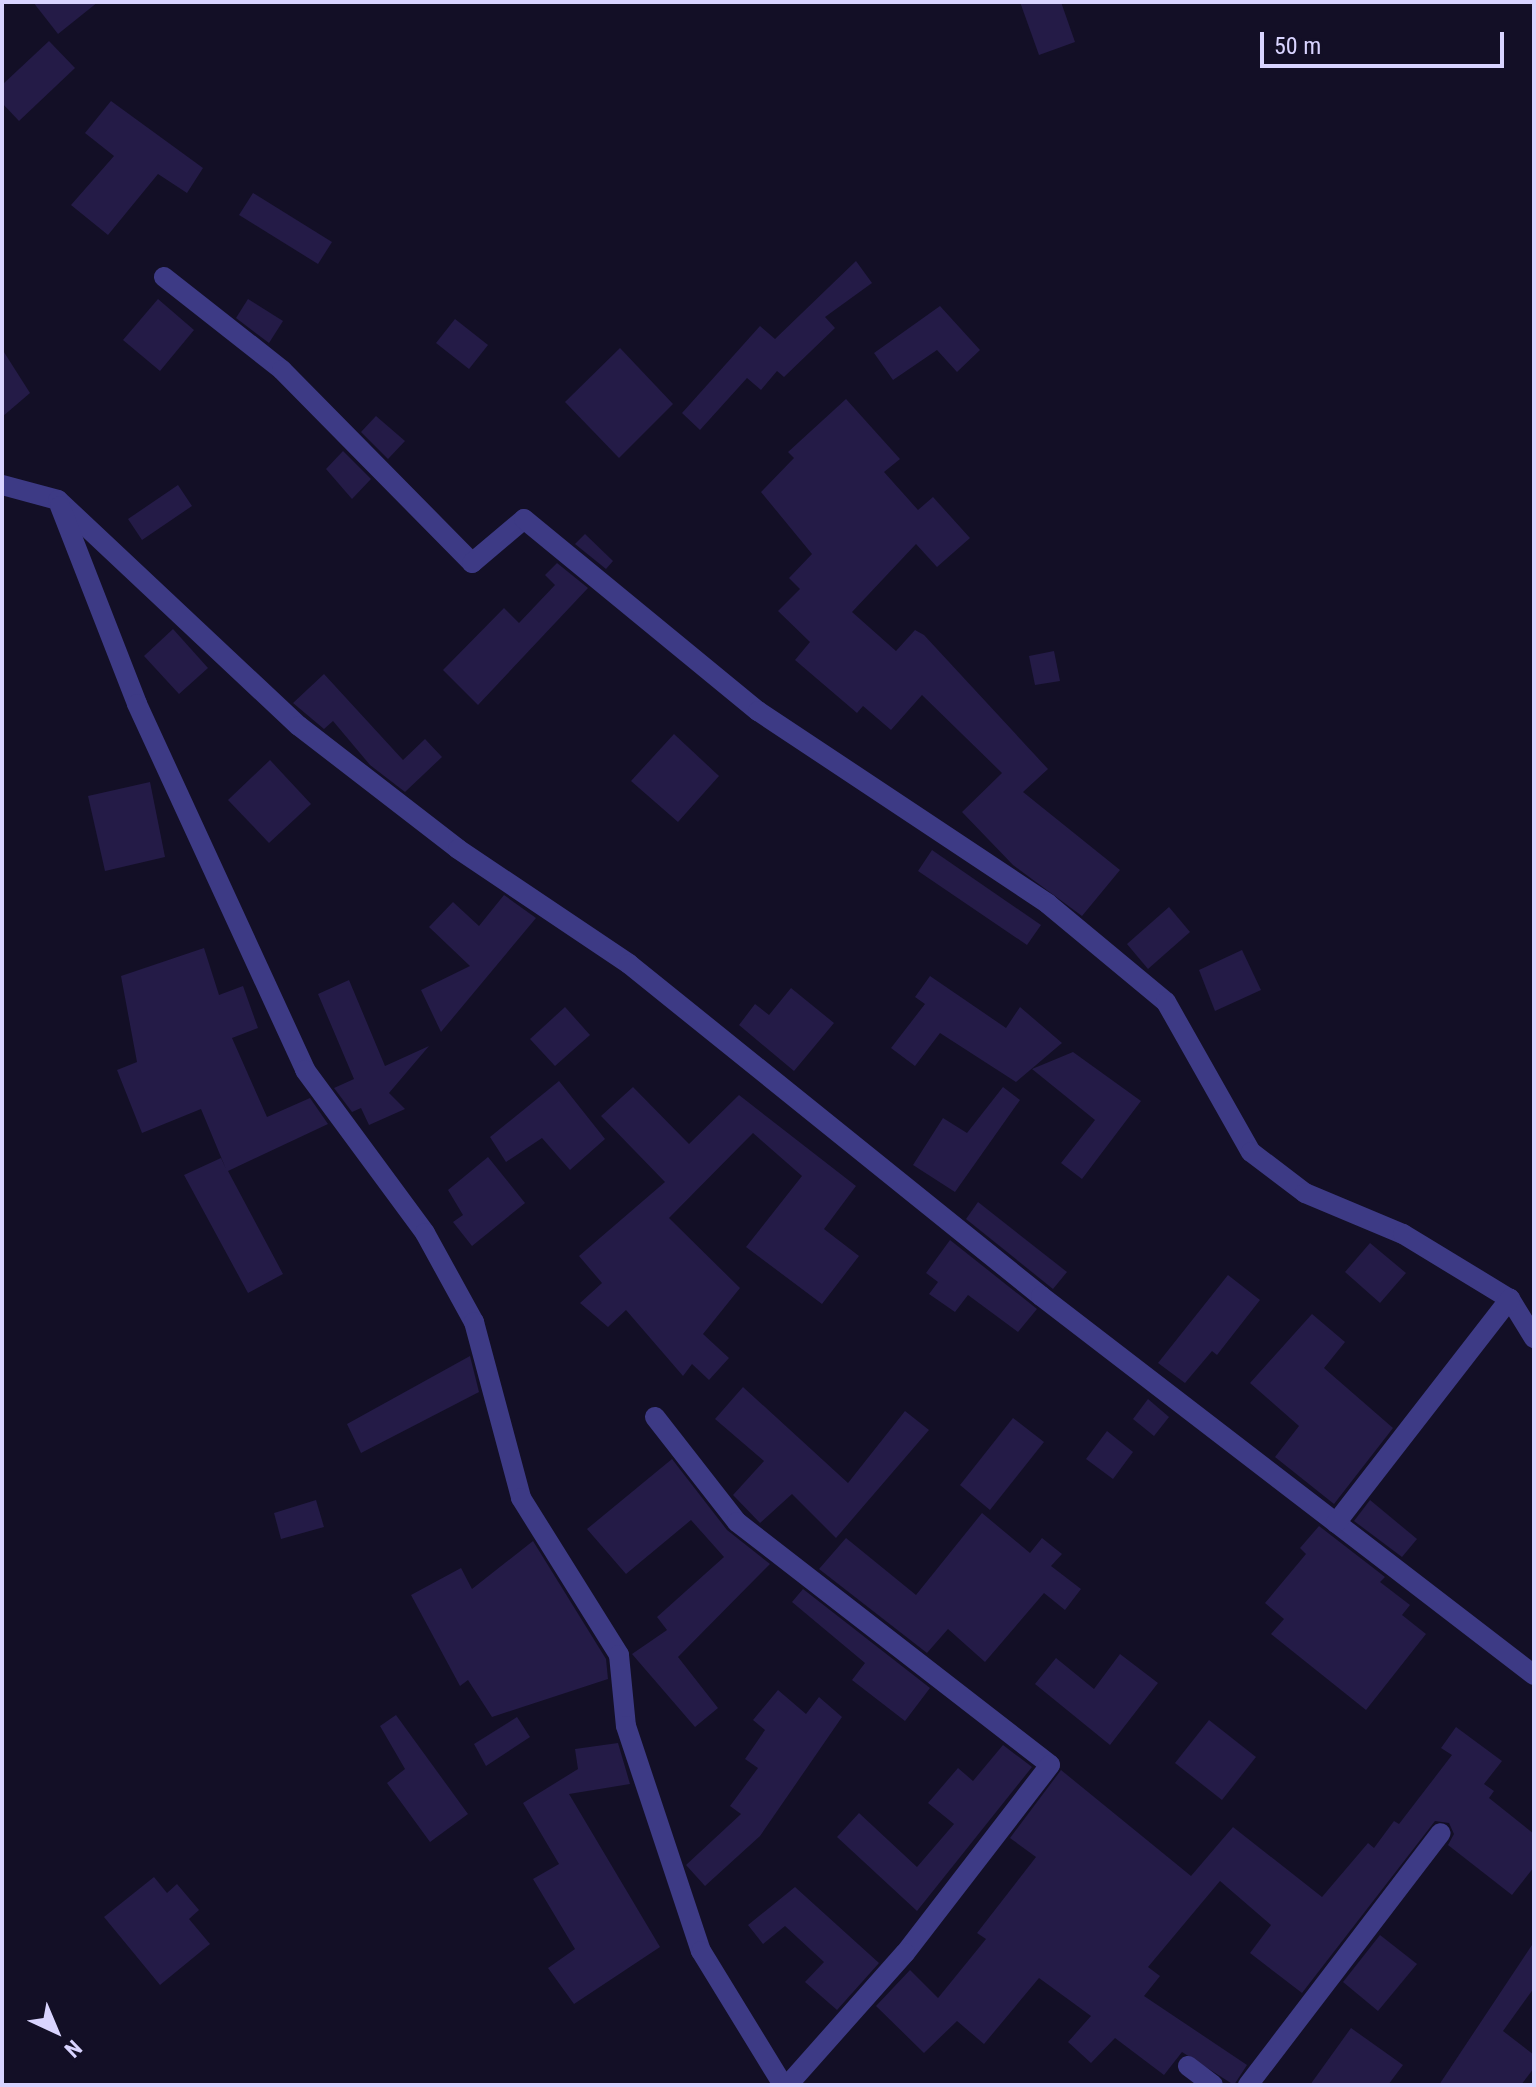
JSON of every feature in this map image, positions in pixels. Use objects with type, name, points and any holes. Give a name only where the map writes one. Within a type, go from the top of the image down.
[{"type":"street","points":[[164,277],[282,370],[472,563],[524,519],[758,711],[1048,904],[1166,1002],[1251,1152],[1305,1193],[1403,1234],[1510,1299],[1534,1338]]},
{"type":"street","points":[[2,485],[58,500],[299,726],[458,849],[629,964],[1041,1296],[1534,1675]]},
{"type":"street","points":[[58,500],[137,704],[305,1070],[425,1233],[474,1322],[521,1498],[619,1655],[626,1726],[701,1951],[786,2085],[905,1953],[1050,1765],[737,1522],[655,1417]]},
{"type":"street","points":[[1336,1523],[1510,1299]]},
{"type":"street","points":[[1248,2085],[1441,1833]]},
{"type":"street","points":[[1188,2066],[1213,2085]]},
{"type":"building","points":[[33,2],[98,2],[58,34]]},
{"type":"building","points":[[1020,2],[1061,2],[1075,42],[1039,55]]},
{"type":"building","points":[[49,41],[75,68],[19,121],[2,103],[2,85]]},
{"type":"building","points":[[111,101],[203,168],[187,193],[158,174],[108,235],[71,205],[114,156],[85,133]]},
{"type":"building","points":[[253,193],[332,242],[318,264],[239,215]]},
{"type":"building","points":[[856,261],[872,283],[825,317],[835,328],[784,377],[777,371],[761,390],[747,378],[700,430],[682,413],[760,326],[775,339]]},
{"type":"building","points":[[158,299],[194,330],[160,371],[123,340]]},
{"type":"building","points":[[248,299],[283,321],[269,343],[236,318]]},
{"type":"building","points":[[940,306],[980,350],[957,372],[937,350],[893,380],[874,353]]},
{"type":"building","points":[[455,319],[488,345],[469,369],[436,343]]},
{"type":"building","points":[[620,348],[673,404],[619,458],[565,402]]},
{"type":"building","points":[[2,349],[30,393],[2,417]]},
{"type":"building","points":[[846,399],[900,459],[884,472],[918,510],[933,497],[970,538],[937,567],[916,544],[852,612],[896,651],[915,630],[924,635],[1048,769],[1023,792],[1120,870],[1082,916],[1013,865],[962,812],[1002,773],[922,695],[891,730],[863,706],[857,713],[795,660],[810,642],[778,611],[800,589],[789,578],[812,554],[761,492],[794,458],[788,452]]},
{"type":"building","points":[[376,416],[405,441],[388,459],[361,432]]},
{"type":"building","points":[[343,451],[371,479],[352,499],[326,469]]},
{"type":"building","points":[[178,485],[192,506],[142,540],[128,519]]},
{"type":"building","points":[[585,534],[613,561],[606,569],[575,544]]},
{"type":"building","points":[[557,563],[588,588],[478,705],[443,670],[504,608],[519,623],[555,585],[545,575]]},
{"type":"building","points":[[173,629],[208,668],[179,694],[144,656]]},
{"type":"building","points":[[1054,651],[1060,681],[1035,685],[1029,656]]},
{"type":"building","points":[[324,674],[403,760],[425,739],[442,757],[405,792],[370,765],[333,721],[324,729],[293,703]]},
{"type":"building","points":[[674,734],[719,776],[678,822],[631,781]]},
{"type":"building","points":[[270,760],[311,804],[269,843],[228,800]]},
{"type":"building","points":[[150,782],[165,857],[105,871],[88,796]]},
{"type":"building","points":[[932,850],[1041,925],[1027,945],[918,871]]},
{"type":"building","points":[[504,895],[536,918],[441,1032],[421,990],[470,966],[429,927],[453,902],[479,926]]},
{"type":"building","points":[[1169,907],[1190,932],[1148,969],[1127,944]]},
{"type":"building","points":[[204,948],[219,995],[243,986],[258,1028],[232,1038],[267,1117],[310,1098],[328,1124],[228,1171],[283,1274],[248,1293],[184,1175],[221,1158],[226,1169],[201,1109],[142,1133],[117,1070],[137,1062],[121,976]]},
{"type":"building","points":[[1242,950],[1261,990],[1215,1011],[1199,970]]},
{"type":"building","points":[[930,976],[1006,1028],[1020,1007],[1062,1043],[1016,1082],[940,1033],[915,1066],[891,1048],[925,1004],[915,997]]},
{"type":"building","points":[[349,980],[385,1066],[429,1046],[389,1093],[405,1109],[369,1125],[361,1108],[352,1112],[334,1088],[354,1079],[318,994]]},
{"type":"building","points":[[791,988],[834,1023],[794,1071],[739,1025],[755,1004],[769,1015]]},
{"type":"building","points":[[565,1007],[590,1035],[555,1066],[530,1039]]},
{"type":"building","points":[[1073,1052],[1141,1101],[1082,1179],[1061,1163],[1095,1120],[1032,1069]]},
{"type":"building","points":[[559,1081],[605,1139],[570,1170],[542,1138],[506,1162],[490,1137]]},
{"type":"building","points":[[633,1087],[689,1144],[739,1095],[856,1186],[824,1229],[859,1256],[822,1304],[746,1247],[802,1176],[753,1133],[669,1218],[740,1288],[703,1334],[729,1358],[709,1380],[692,1364],[683,1376],[626,1310],[608,1327],[580,1303],[602,1283],[579,1256],[665,1182],[601,1116]]},
{"type":"building","points":[[1003,1087],[1020,1100],[955,1192],[913,1165],[943,1118],[967,1133]]},
{"type":"building","points":[[488,1157],[525,1203],[472,1246],[453,1222],[463,1215],[448,1190]]},
{"type":"building","points":[[978,1202],[1067,1272],[1053,1289],[966,1219]]},
{"type":"building","points":[[950,1240],[1037,1309],[1018,1332],[968,1295],[955,1312],[929,1294],[938,1282],[926,1273]]},
{"type":"building","points":[[1370,1243],[1406,1273],[1380,1303],[1345,1272]]},
{"type":"building","points":[[1228,1275],[1260,1300],[1217,1355],[1212,1351],[1185,1383],[1158,1363]]},
{"type":"building","points":[[1312,1314],[1345,1342],[1324,1368],[1393,1428],[1334,1504],[1275,1457],[1299,1426],[1250,1383]]},
{"type":"building","points":[[470,1356],[479,1392],[361,1453],[347,1424]]},
{"type":"building","points":[[743,1387],[848,1483],[905,1411],[929,1430],[836,1538],[792,1494],[760,1523],[733,1495],[764,1461],[715,1419]]},
{"type":"building","points":[[1148,1399],[1169,1417],[1154,1436],[1133,1419]]},
{"type":"building","points":[[1013,1418],[1044,1442],[990,1510],[960,1485]]},
{"type":"building","points":[[1107,1431],[1133,1452],[1113,1479],[1086,1459]]},
{"type":"building","points":[[672,1459],[727,1530],[770,1564],[678,1657],[718,1708],[695,1727],[632,1654],[667,1630],[657,1617],[724,1557],[691,1520],[626,1574],[587,1529]]},
{"type":"building","points":[[316,1500],[324,1527],[281,1539],[274,1513]]},
{"type":"building","points":[[1370,1500],[1417,1539],[1402,1557],[1354,1521]]},
{"type":"building","points":[[982,1513],[1030,1553],[1042,1538],[1062,1554],[1051,1566],[1081,1589],[1065,1610],[1044,1593],[985,1662],[948,1629],[927,1653],[819,1569],[846,1538],[916,1595]]},
{"type":"building","points":[[1319,1526],[1385,1577],[1380,1582],[1410,1605],[1402,1615],[1426,1634],[1366,1710],[1271,1634],[1284,1619],[1265,1603],[1306,1554],[1300,1548]]},
{"type":"building","points":[[533,1541],[606,1659],[608,1679],[492,1717],[468,1680],[460,1686],[411,1595],[461,1568],[472,1589]]},
{"type":"building","points":[[803,1589],[930,1688],[905,1721],[852,1680],[865,1663],[792,1602]]},
{"type":"building","points":[[1120,1654],[1158,1683],[1110,1745],[1035,1684],[1056,1658],[1094,1689]]},
{"type":"building","points":[[778,1690],[806,1714],[819,1697],[842,1717],[760,1836],[705,1886],[686,1865],[741,1814],[730,1806],[758,1768],[745,1759],[765,1730],[753,1720]]},
{"type":"building","points":[[396,1715],[468,1814],[430,1842],[387,1783],[405,1769],[380,1726]]},
{"type":"building","points":[[517,1717],[530,1737],[486,1766],[474,1744]]},
{"type":"building","points":[[1209,1720],[1256,1757],[1222,1800],[1175,1763]]},
{"type":"building","points":[[1456,1727],[1502,1761],[1484,1784],[1494,1791],[1489,1798],[1534,1834],[1534,1867],[1512,1895],[1448,1845],[1454,1834],[1449,1823],[1435,1821],[1302,1993],[1250,1953],[1271,1925],[1220,1881],[1148,1967],[1160,1976],[1144,1996],[1247,2065],[1234,2085],[1182,2052],[1164,2075],[1115,2038],[1091,2063],[1068,2042],[1091,2016],[1039,1978],[984,2044],[957,2021],[924,2053],[876,2006],[910,1970],[938,1998],[986,1939],[977,1933],[1036,1857],[1010,1838],[1061,1770],[1191,1876],[1233,1827],[1322,1897],[1368,1843],[1374,1848],[1394,1821],[1399,1824],[1452,1755],[1441,1748]]},
{"type":"building","points":[[618,1743],[630,1784],[569,1794],[660,1947],[574,2004],[548,1968],[575,1949],[533,1879],[559,1864],[523,1803],[578,1769],[575,1749]]},
{"type":"building","points":[[1003,1745],[1032,1767],[917,1911],[837,1837],[859,1813],[917,1867],[954,1824],[928,1803],[958,1768],[973,1781]]},
{"type":"building","points":[[154,1877],[167,1893],[177,1884],[199,1910],[189,1919],[210,1944],[160,1985],[104,1917]]},
{"type":"building","points":[[795,1887],[879,1963],[837,2010],[805,1982],[824,1962],[785,1926],[763,1944],[748,1925]]},
{"type":"building","points":[[1380,1935],[1417,1964],[1378,2011],[1343,1982]]},
{"type":"building","points":[[1534,1942],[1534,1988],[1503,2031],[1534,2055],[1534,2068],[1521,2085],[1439,2085]]},
{"type":"building","points":[[1351,2028],[1403,2065],[1388,2085],[1310,2085]]}]
